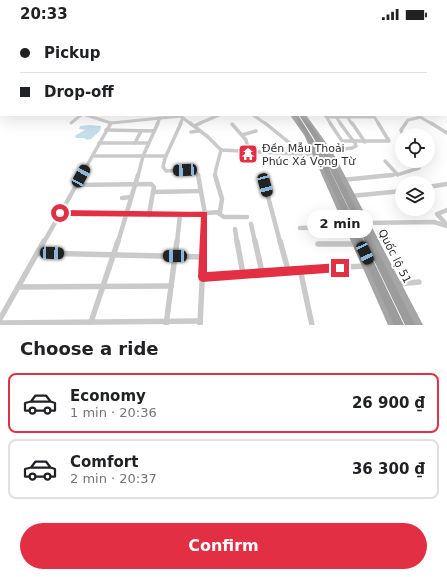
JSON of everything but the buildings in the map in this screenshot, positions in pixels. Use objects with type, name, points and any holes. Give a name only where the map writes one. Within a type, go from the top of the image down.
[{"type":"highway","name":"Quốc lộ 51","points":[[297,116],[341,180],[410,325]]},
{"type":"highway","name":"Quốc lộ 51","points":[[302,116],[313,131],[324,154],[369,266],[399,325]]},
{"type":"main road","name":"Quốc lộ 51","points":[[293,116],[302,130],[324,154]]},
{"type":"main road","name":"Quốc lộ 51","points":[[305,116],[324,154],[348,227],[369,266],[393,325]]},
{"type":"main road","name":"Quốc lộ 51","points":[[362,223],[397,284],[418,325]]},
{"type":"street","points":[[71,123],[80,116]]},
{"type":"street","points":[[89,116],[111,123],[181,116],[221,150],[302,154],[324,154],[356,146],[355,142],[336,117]]},
{"type":"street","points":[[0,323],[200,323],[205,214],[201,191],[196,170],[166,170],[163,167],[181,116]]},
{"type":"street","points":[[194,126],[217,116]]},
{"type":"street","points":[[254,116],[275,130],[302,154]]},
{"type":"street","points":[[326,116],[374,116],[390,140],[365,142],[341,140],[326,116]]},
{"type":"street","points":[[346,116],[365,142]]},
{"type":"street","points":[[402,128],[408,120],[421,117],[447,133]]},
{"type":"street","points":[[90,324],[148,143],[160,118]]},
{"type":"street","points":[[0,319],[111,123]]},
{"type":"street","points":[[232,124],[247,142],[249,152]]},
{"type":"street","points":[[106,130],[154,131]]},
{"type":"street","points":[[442,130],[447,130]]},
{"type":"street","points":[[135,143],[141,131]]},
{"type":"street","points":[[191,132],[199,131]]},
{"type":"street","points":[[242,135],[256,132]]},
{"type":"street","points":[[99,143],[148,143]]},
{"type":"street","points":[[60,213],[180,215],[218,212],[222,210],[222,206],[215,171],[220,158],[221,150]]},
{"type":"street","points":[[93,156],[166,156]]},
{"type":"street","points":[[385,161],[398,174]]},
{"type":"street","points":[[341,180],[398,174],[419,168]]},
{"type":"street","points":[[76,185],[151,184],[154,187],[149,214]]},
{"type":"street","points":[[435,186],[447,184]]},
{"type":"street","points":[[265,185],[288,270]]},
{"type":"street","points":[[153,192],[201,191]]},
{"type":"street","points":[[349,196],[395,192]]},
{"type":"street","points":[[122,198],[131,198]]},
{"type":"street","points":[[447,210],[437,214],[447,226]]},
{"type":"street","points":[[218,212],[224,217],[247,217]]},
{"type":"street","points":[[166,323],[180,215]]},
{"type":"street","points":[[362,223],[434,222],[447,226]]},
{"type":"street","points":[[251,224],[262,272]]},
{"type":"street","points":[[300,228],[348,227]]},
{"type":"street","points":[[235,229],[243,274]]},
{"type":"street","points":[[318,244],[357,244]]},
{"type":"street","points":[[37,253],[203,257]]},
{"type":"street","points":[[202,277],[300,269],[369,266]]},
{"type":"street","points":[[300,269],[312,325]]},
{"type":"street","points":[[397,284],[419,282]]},
{"type":"street","points":[[18,287],[171,286]]},
{"type":"water","points":[[80,126],[101,126],[100,131],[91,139],[87,140],[84,138],[75,137],[85,130],[79,129]]},
{"type":"place","name":"Đền Mẫu Thoải Phúc Xá Vọng Từ","points":[[248,154]]},
{"type":"route","points":[[60,213],[165,215],[205,214],[202,277],[300,269],[340,268]]}]
